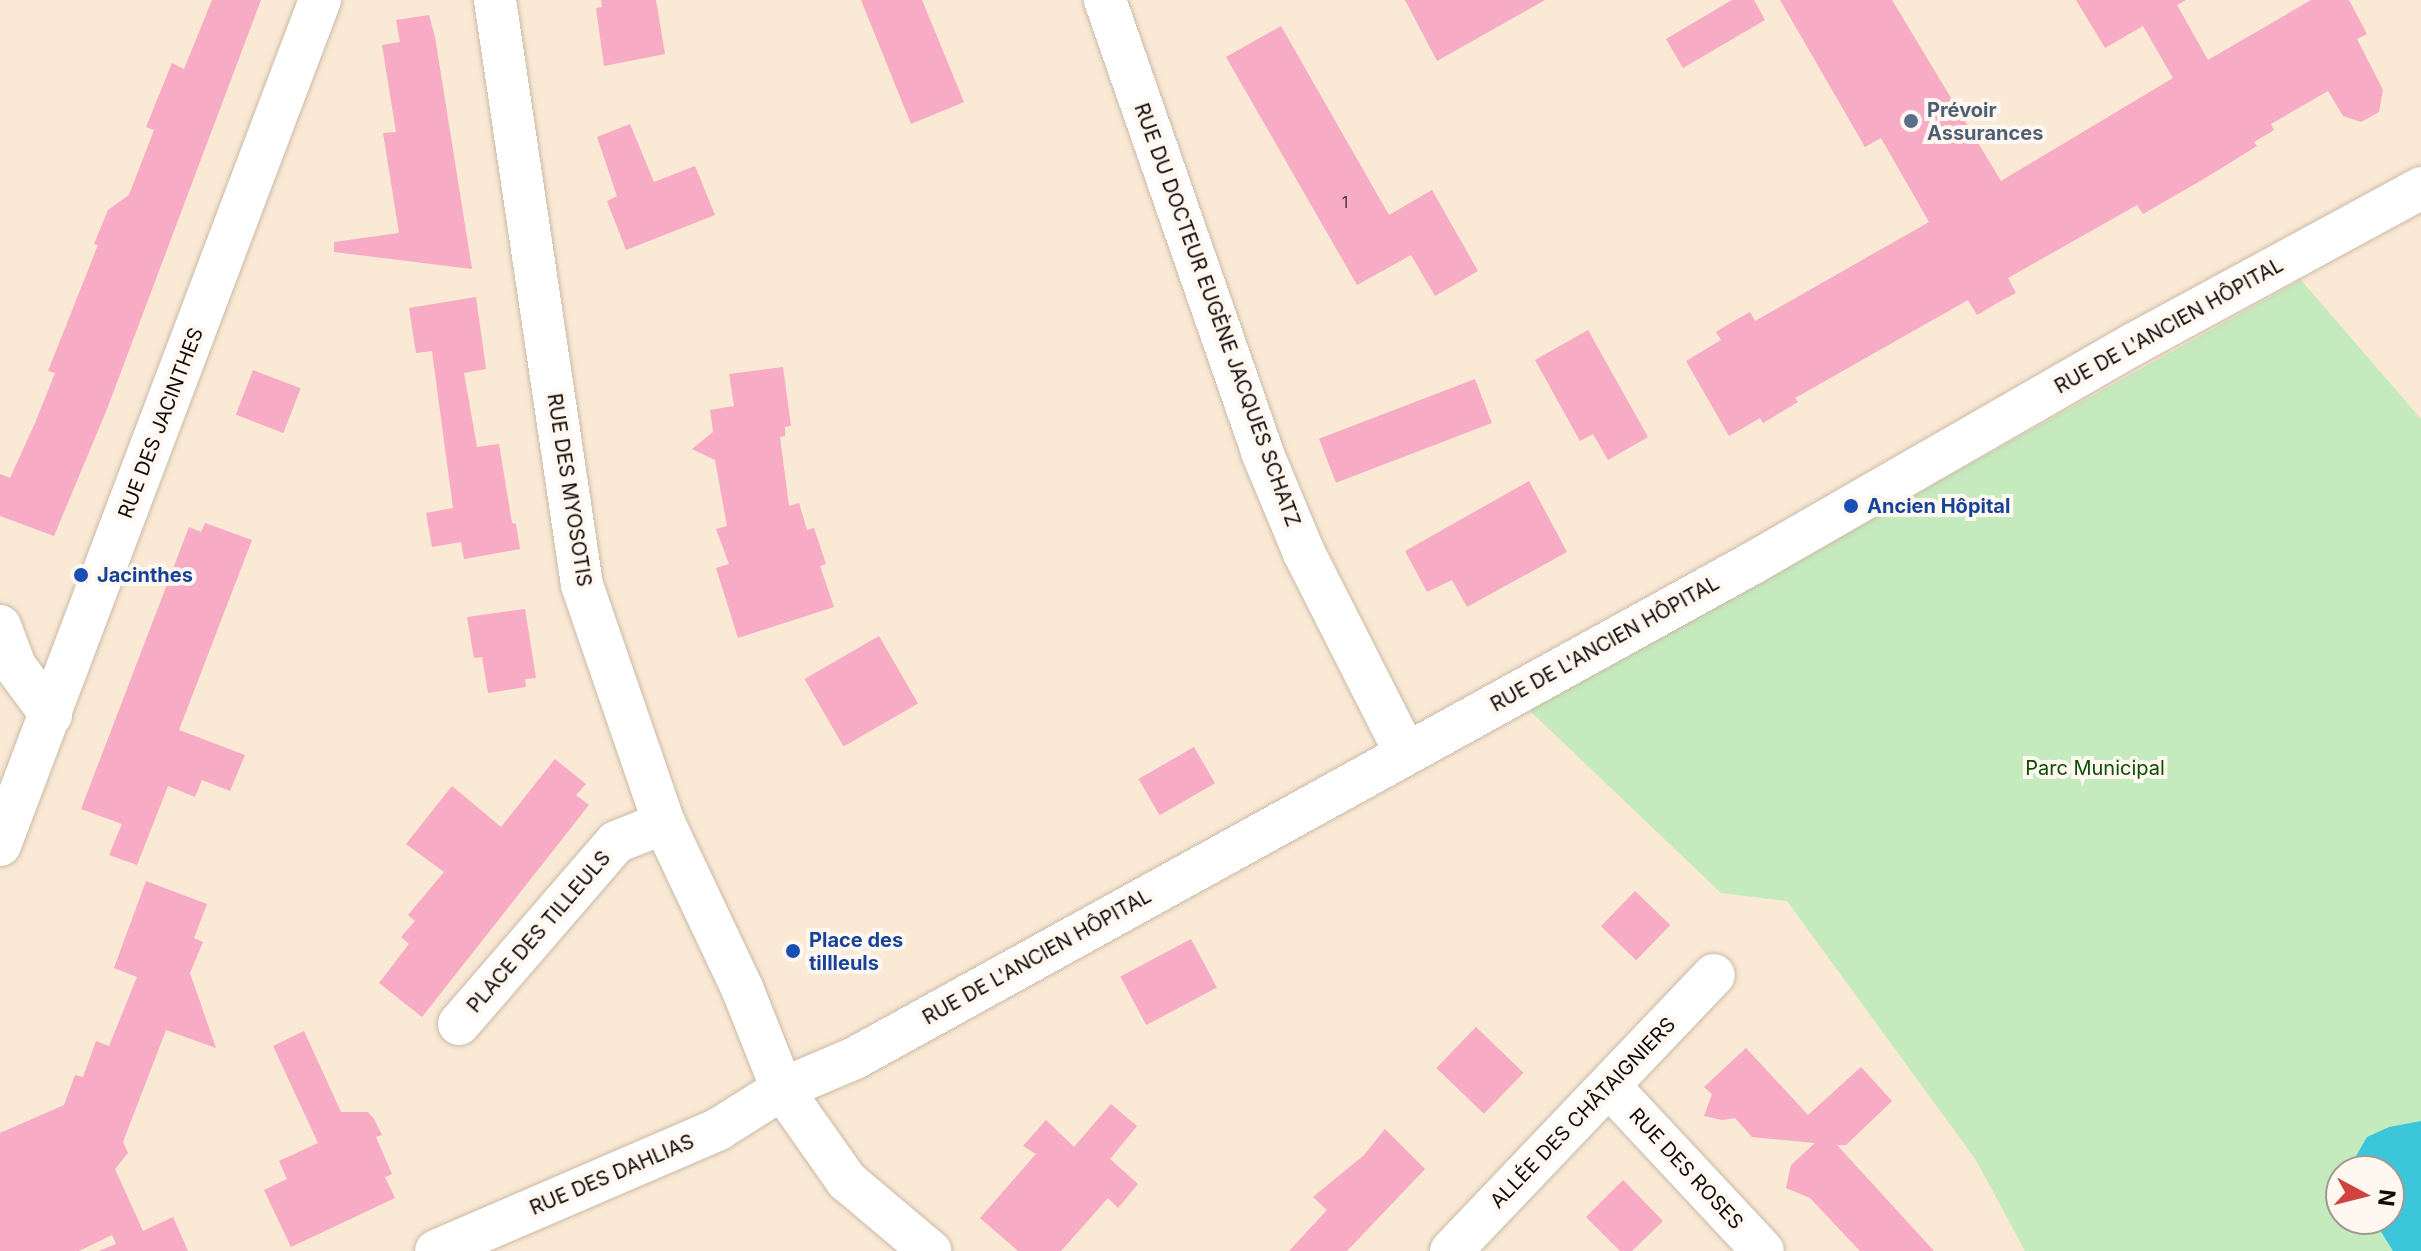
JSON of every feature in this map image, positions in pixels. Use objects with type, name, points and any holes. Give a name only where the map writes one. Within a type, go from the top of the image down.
[{"type":"street","name":"RUE DES JACINTHES","points":[[0,845],[320,0]]},
{"type":"street","name":"RUE DES MYOSOTIS","points":[[495,0],[582,585],[664,823],[742,988],[782,1089],[847,1181],[930,1251]]},
{"type":"street","name":"RUE DU DOCTEUR EUGÈNE JACQUES SCHATZ","points":[[1105,0],[1262,452],[1304,553],[1406,754]]},
{"type":"street","name":"RUE DE L'ANCIEN HÔPITAL","points":[[782,1089],[855,1058],[1751,564],[2134,344],[2421,188]]},
{"type":"street","points":[[0,626],[15,666],[51,715]]},
{"type":"street","name":"PLACE DES TILLEULS","points":[[459,1024],[616,842],[664,823]]},
{"type":"street","name":"ALLÉE DES CHÂTAIGNIERS","points":[[1451,1251],[1714,975]]},
{"type":"street","name":"RUE DES ROSES","points":[[1610,1087],[1763,1251]]},
{"type":"street","name":"RUE DES DAHLIAS","points":[[436,1251],[717,1130],[782,1089]]},
{"type":"green space","name":"Parc Municipal","points":[[2301,280],[2421,419],[2421,1251],[2025,1251],[1976,1160],[1787,901],[1721,893],[1528,709]]},
{"type":"water","points":[[2421,1121],[2421,1251],[2393,1251],[2383,1235],[2405,1235],[2405,1155],[2357,1155],[2367,1137],[2389,1127]]},
{"type":"building","points":[[212,0],[261,0],[107,409],[54,536],[0,516],[0,474],[10,478],[35,423],[55,373],[48,371],[98,245],[94,244],[108,210],[129,195],[154,130],[146,127],[172,63],[184,69]]},
{"type":"building","points":[[601,0],[656,0],[665,54],[604,66],[596,8],[602,7]]},
{"type":"building","points":[[861,0],[922,0],[964,102],[911,124]]},
{"type":"building","points":[[1405,0],[1545,0],[1437,61]]},
{"type":"building","points":[[1732,0],[1754,0],[1765,20],[1683,68],[1666,39]]},
{"type":"building","points":[[1780,0],[1892,0],[2001,181],[2173,78],[2143,26],[2105,48],[2076,0],[2186,0],[2177,5],[2208,60],[2311,0],[2349,0],[2367,34],[2357,39],[2383,90],[2379,112],[2361,122],[2343,116],[2328,91],[2271,124],[2274,130],[2254,142],[2257,146],[2207,177],[2143,214],[2137,205],[2008,278],[2016,293],[1977,315],[1968,300],[1795,398],[1798,402],[1763,423],[1760,418],[1729,436],[1686,361],[1721,340],[1716,332],[1734,321],[1750,312],[1755,321],[1929,222],[1881,138],[1865,147]]},
{"type":"building","points":[[429,15],[472,269],[334,252],[334,242],[399,233],[383,133],[396,132],[382,45],[400,42],[396,20]]},
{"type":"building","points":[[1281,26],[1389,215],[1432,190],[1478,271],[1435,296],[1411,255],[1357,285],[1226,57]]},
{"type":"building","points":[[630,124],[654,182],[695,166],[715,215],[626,250],[607,201],[617,196],[597,137]]},
{"type":"building","points":[[476,297],[486,369],[464,373],[477,447],[499,444],[512,523],[516,524],[520,549],[464,559],[461,542],[432,547],[426,513],[453,508],[432,351],[416,353],[409,308]]},
{"type":"building","points":[[1588,330],[1648,437],[1608,460],[1593,434],[1580,441],[1535,360]]},
{"type":"building","points":[[783,367],[791,426],[785,427],[785,436],[780,437],[789,506],[799,503],[807,530],[814,528],[826,564],[820,566],[834,607],[738,638],[716,568],[729,564],[716,529],[727,526],[715,460],[692,449],[713,432],[710,410],[734,406],[729,374]]},
{"type":"building","points":[[253,370],[301,388],[283,433],[236,415]]},
{"type":"building","points":[[1475,379],[1492,423],[1336,483],[1319,439]]},
{"type":"building","points":[[1529,481],[1567,552],[1467,607],[1452,580],[1427,592],[1405,551]]},
{"type":"building","points":[[205,523],[252,540],[179,730],[245,755],[230,791],[202,780],[195,797],[168,786],[137,865],[109,855],[122,824],[81,809],[189,527],[201,532]]},
{"type":"building","points":[[525,609],[536,678],[525,679],[526,687],[488,693],[482,657],[474,658],[467,617]]},
{"type":"building","points":[[879,636],[918,704],[844,747],[805,679]]},
{"type":"building","points":[[1194,747],[1215,783],[1160,815],[1139,779]]},
{"type":"building","points":[[555,759],[586,784],[576,795],[589,805],[422,1017],[379,983],[409,944],[401,937],[415,921],[408,915],[444,872],[406,844],[452,786],[501,827]]},
{"type":"building","points":[[146,881],[207,904],[194,938],[203,942],[190,973],[216,1048],[166,1030],[123,1142],[128,1153],[115,1169],[143,1231],[173,1217],[188,1251],[99,1251],[116,1244],[112,1235],[79,1251],[0,1251],[0,1133],[64,1105],[75,1075],[83,1077],[96,1041],[109,1046],[137,977],[114,968]]},
{"type":"building","points":[[1635,891],[1670,925],[1636,960],[1601,926]]},
{"type":"building","points":[[1191,939],[1217,988],[1146,1025],[1120,977]]},
{"type":"building","points":[[1476,1027],[1523,1073],[1484,1114],[1436,1068]]},
{"type":"building","points":[[304,1031],[341,1112],[368,1112],[374,1119],[382,1135],[376,1137],[392,1174],[385,1177],[395,1198],[291,1247],[264,1190],[287,1179],[279,1161],[318,1143],[273,1046]]},
{"type":"building","points":[[1746,1048],[1808,1115],[1861,1067],[1892,1101],[1846,1145],[1837,1145],[1934,1251],[1860,1251],[1810,1198],[1786,1188],[1791,1165],[1815,1143],[1752,1137],[1735,1118],[1722,1120],[1704,1116],[1712,1094],[1704,1087]]},
{"type":"building","points":[[1111,1104],[1137,1126],[1110,1159],[1138,1184],[1118,1208],[1108,1198],[1061,1251],[1018,1251],[980,1218],[1036,1154],[1023,1146],[1046,1120],[1074,1147]]},
{"type":"building","points":[[1385,1129],[1425,1169],[1347,1251],[1289,1251],[1327,1210],[1313,1197],[1364,1155]]},
{"type":"building","points":[[1623,1180],[1663,1221],[1632,1251],[1620,1251],[1586,1217]]},
{"type":"place","name":"Prévoir Assurances","points":[[1911,121]]},
{"type":"place","name":"Ancien Hôpital","points":[[1851,506]]},
{"type":"place","name":"Jacinthes","points":[[81,575]]},
{"type":"place","name":"Place des tillleuls","points":[[793,951]]}]
